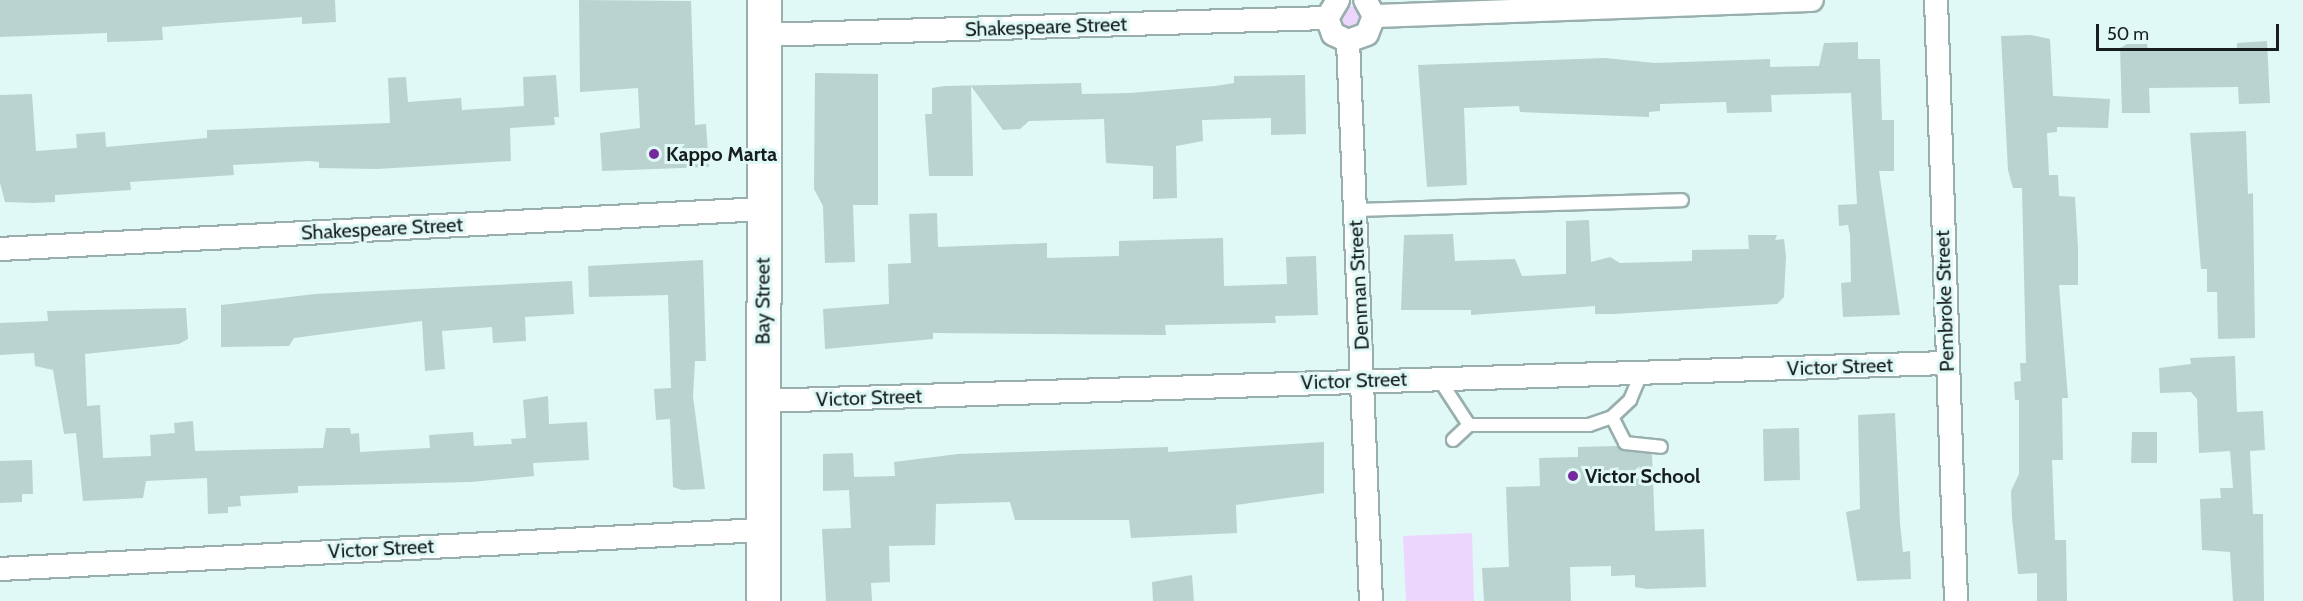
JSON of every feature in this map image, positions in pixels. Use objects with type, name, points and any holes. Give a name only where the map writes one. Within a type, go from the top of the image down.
[{"type":"main road","name":"Bay Street","points":[[763,601],[764,0]]},
{"type":"street","points":[[1332,9],[1333,34],[1348,41],[1367,34],[1369,8],[1812,0]]},
{"type":"street","name":"Pembroke Street","points":[[1936,0],[1946,363],[1956,601]]},
{"type":"street","name":"Shakespeare Street","points":[[764,35],[1332,9]]},
{"type":"street","name":"Denman Street","points":[[1348,41],[1354,210],[1365,381],[1371,601]]},
{"type":"street","name":"Shakespeare Street","points":[[0,249],[763,209]]},
{"type":"street","name":"Victor Street","points":[[763,401],[1946,363]]},
{"type":"street","name":"Victor Street","points":[[0,569],[762,530]]},
{"type":"lane","points":[[1354,210],[1682,200]]},
{"type":"lane","points":[[1453,440],[1469,425],[1589,425],[1612,417],[1630,400],[1641,374]]},
{"type":"lane","points":[[1439,379],[1469,425]]},
{"type":"lane","points":[[1612,417],[1625,443],[1661,447]]},
{"type":"shaded area","points":[[1347,4],[1363,12],[1359,29],[1341,29],[1337,13]]},
{"type":"shaded area","points":[[1472,533],[1474,601],[1406,601],[1403,536]]},
{"type":"building","points":[[0,0],[335,0],[336,22],[302,24],[302,17],[162,27],[163,40],[107,42],[107,33],[0,37]]},
{"type":"building","points":[[579,0],[691,1],[695,125],[706,124],[709,167],[602,171],[600,133],[640,128],[638,88],[580,92]]},
{"type":"building","points":[[2031,35],[2050,39],[2053,96],[2110,99],[2108,128],[2057,127],[2057,132],[2047,133],[2049,175],[2058,175],[2059,196],[2075,197],[2078,248],[2078,285],[2059,285],[2068,398],[2062,398],[2063,460],[2052,460],[2055,540],[2066,540],[2067,601],[2037,601],[2037,573],[2018,574],[2012,518],[2011,491],[2019,474],[2019,400],[2015,400],[2014,382],[2021,381],[2020,363],[2026,363],[2022,188],[2013,188],[2008,170],[2001,36]]},
{"type":"building","points":[[2267,41],[2270,103],[2239,104],[2238,87],[2149,88],[2150,113],[2122,113],[2120,48],[2127,44],[2147,44],[2148,50],[2237,49],[2237,43]]},
{"type":"building","points":[[1858,42],[1858,59],[1880,59],[1882,120],[1894,120],[1894,171],[1879,171],[1900,315],[1843,317],[1841,283],[1851,282],[1850,235],[1848,225],[1839,226],[1838,205],[1857,204],[1851,93],[1771,95],[1772,112],[1727,113],[1726,102],[1660,104],[1660,111],[1649,112],[1649,117],[1520,112],[1519,106],[1464,108],[1467,185],[1427,187],[1418,65],[1605,58],[1655,63],[1770,59],[1770,67],[1819,66],[1824,43]]},
{"type":"building","points":[[815,73],[878,74],[878,205],[853,205],[855,262],[825,263],[823,206],[814,189]]},
{"type":"building","points":[[556,75],[559,117],[554,117],[555,125],[510,128],[511,161],[377,169],[319,168],[319,162],[309,161],[233,165],[234,175],[130,182],[131,190],[55,195],[55,202],[33,203],[5,202],[0,183],[0,95],[32,94],[36,151],[77,148],[76,134],[105,132],[106,147],[207,138],[207,130],[390,123],[388,78],[406,77],[408,102],[461,98],[462,110],[524,106],[523,77]]},
{"type":"building","points":[[1305,75],[1306,134],[1271,135],[1271,118],[1202,120],[1203,141],[1176,146],[1177,198],[1153,199],[1153,166],[1106,163],[1104,119],[1029,121],[1020,129],[1003,130],[971,86],[973,176],[929,176],[925,114],[932,114],[932,88],[945,86],[1081,83],[1082,94],[1130,93],[1234,83],[1234,76]]},
{"type":"building","points":[[2246,131],[2248,194],[2253,193],[2255,338],[2218,339],[2217,292],[2207,292],[2207,269],[2201,269],[2190,133]]},
{"type":"building","points":[[937,213],[938,247],[1047,243],[1047,258],[1119,256],[1119,241],[1223,238],[1224,286],[1287,284],[1286,257],[1316,256],[1318,315],[1275,316],[1276,323],[1165,325],[1166,335],[933,333],[933,339],[825,349],[823,309],[889,304],[888,264],[911,263],[909,214]]},
{"type":"building","points":[[1589,220],[1591,262],[1610,257],[1620,263],[1692,261],[1692,250],[1749,249],[1748,235],[1777,235],[1775,240],[1784,239],[1786,257],[1784,297],[1777,304],[1614,314],[1595,314],[1595,306],[1471,315],[1471,310],[1401,310],[1404,235],[1453,234],[1455,261],[1515,259],[1522,276],[1566,274],[1566,221]]},
{"type":"building","points":[[703,260],[706,361],[695,361],[693,396],[705,489],[682,490],[673,487],[670,419],[656,420],[654,389],[671,388],[668,295],[589,297],[588,266]]},
{"type":"building","points":[[572,281],[574,314],[525,317],[526,341],[493,343],[492,327],[442,331],[445,369],[425,371],[422,321],[294,338],[289,346],[221,347],[221,305],[315,294]]},
{"type":"building","points":[[186,308],[188,339],[179,344],[85,354],[87,406],[100,405],[103,458],[151,456],[150,435],[175,433],[174,423],[193,421],[195,451],[323,448],[326,428],[350,428],[351,434],[359,433],[360,452],[430,448],[429,435],[473,432],[474,446],[512,444],[511,439],[526,438],[523,400],[548,396],[549,424],[587,422],[589,460],[533,463],[534,476],[471,482],[298,486],[298,493],[240,496],[241,506],[228,507],[228,513],[208,514],[207,478],[146,481],[143,498],[83,501],[76,433],[64,434],[53,370],[35,366],[34,353],[0,355],[0,323],[48,321],[47,311]]},
{"type":"building","points":[[2235,356],[2237,412],[2263,411],[2265,450],[2250,451],[2253,514],[2263,514],[2264,601],[2233,601],[2230,552],[2202,550],[2200,499],[2221,498],[2220,488],[2233,488],[2230,451],[2199,453],[2197,399],[2191,392],[2160,393],[2159,368],[2191,364],[2190,358]]},
{"type":"building","points":[[1895,413],[1900,523],[1903,552],[1910,551],[1911,579],[1857,581],[1846,512],[1860,509],[1858,415]]},
{"type":"building","points":[[1799,428],[1800,480],[1764,481],[1763,429]]},
{"type":"building","points":[[2132,432],[2157,432],[2157,463],[2131,463]]},
{"type":"building","points":[[1324,442],[1324,493],[1236,505],[1237,533],[1131,538],[1129,520],[1015,520],[1010,502],[936,504],[935,545],[889,546],[890,582],[871,583],[872,601],[826,601],[822,529],[851,528],[849,490],[823,491],[823,454],[853,453],[854,477],[895,476],[894,462],[958,454],[1168,447],[1168,452]]},
{"type":"building","points":[[1617,446],[1652,454],[1655,531],[1704,529],[1706,587],[1647,589],[1635,587],[1635,575],[1611,576],[1611,566],[1570,567],[1571,601],[1484,601],[1482,568],[1509,567],[1506,487],[1540,486],[1539,458],[1578,457],[1578,447]]},
{"type":"building","points":[[32,460],[33,494],[22,494],[22,502],[0,503],[0,461]]},
{"type":"building","points":[[1192,575],[1194,601],[1153,601],[1152,582]]},
{"type":"place","name":"Kappo Marta","points":[[654,154]]},
{"type":"place","name":"Victor School","points":[[1573,476]]}]
